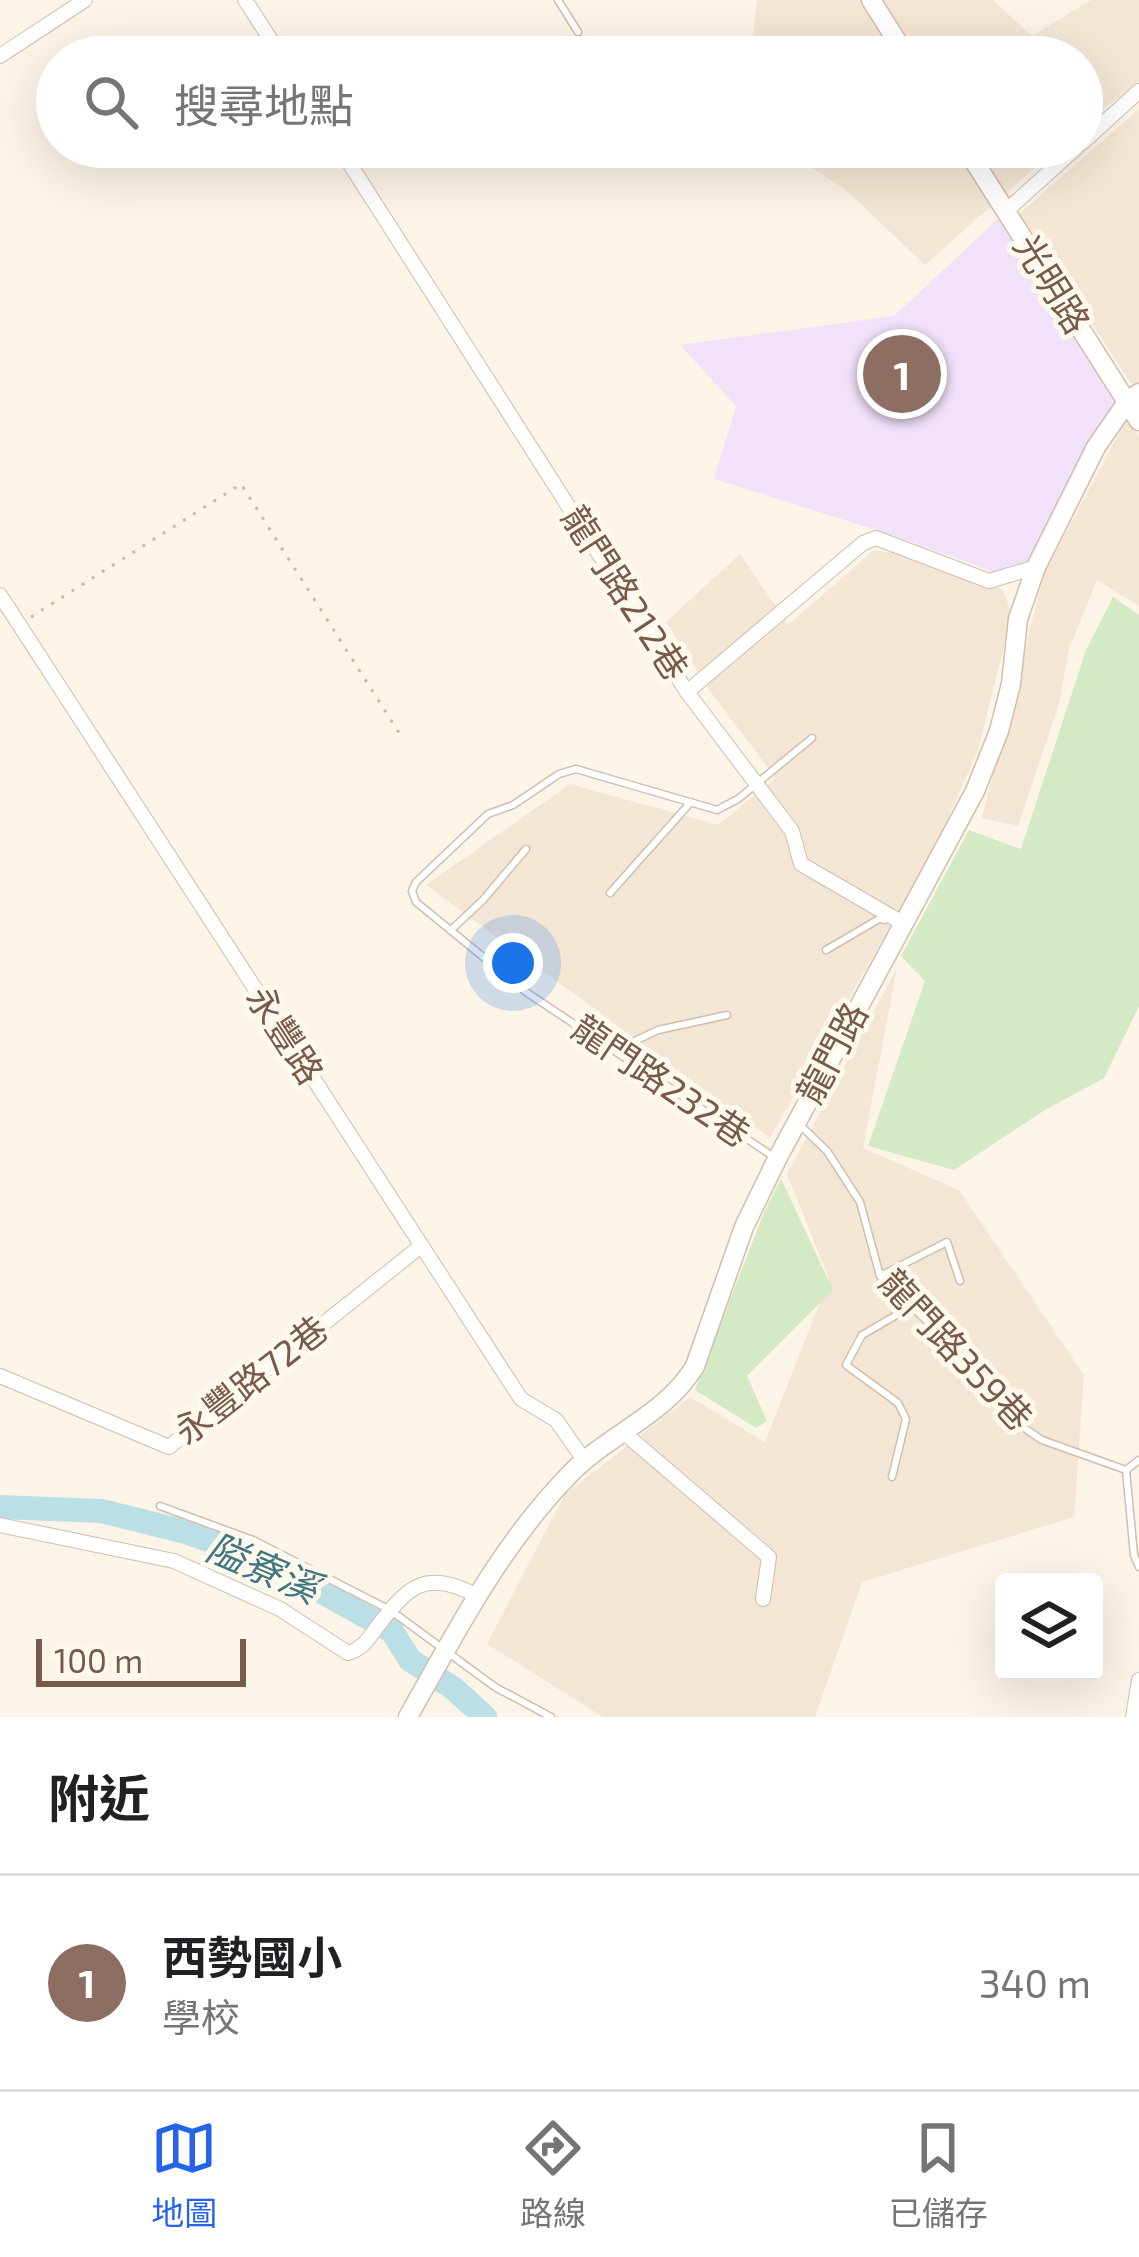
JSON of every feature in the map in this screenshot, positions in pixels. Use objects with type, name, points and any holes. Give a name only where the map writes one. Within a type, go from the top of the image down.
[{"type":"street","points":[[0,56],[85,0]]},
{"type":"street","points":[[245,0],[268,36]]},
{"type":"street","points":[[871,0],[894,36]]},
{"type":"street","points":[[1103,124],[1139,91]]},
{"type":"street","name":"龍門路212巷","points":[[352,168],[687,692],[863,543],[876,538],[989,581],[1036,567]]},
{"type":"street","name":"光明路","points":[[978,168],[1133,398],[1139,421]]},
{"type":"street","points":[[1006,211],[1054,168]]},
{"type":"street","name":"龍門路","points":[[408,1717],[476,1595],[543,1504],[584,1460],[672,1394],[695,1366],[744,1227],[974,791],[999,730],[1011,684],[1018,619],[1036,567],[1096,447],[1133,398]]},
{"type":"street","name":"永豐路","points":[[0,595],[521,1399],[556,1420],[584,1460]]},
{"type":"street","points":[[687,692],[792,830],[801,864],[901,922]]},
{"type":"street","name":"永豐路72巷","points":[[0,1376],[169,1447],[421,1246]]},
{"type":"street","points":[[623,1432],[769,1557],[763,1599]]},
{"type":"street","points":[[0,1525],[174,1562],[280,1609],[348,1653],[360,1649],[405,1594],[431,1580],[476,1595]]},
{"type":"street","points":[[1132,1717],[1139,1680]]},
{"type":"lane","points":[[558,0],[578,32]]},
{"type":"lane","points":[[610,892],[691,802],[717,810],[727,808],[812,738]]},
{"type":"lane","name":"龍門路232巷","points":[[691,802],[576,770],[559,774],[513,805],[480,820],[412,891],[416,902],[526,992],[777,1159]]},
{"type":"lane","points":[[451,930],[526,849]]},
{"type":"lane","points":[[826,950],[879,919],[901,922]]},
{"type":"lane","points":[[614,1051],[658,1030],[727,1015]]},
{"type":"lane","name":"龍門路359巷","points":[[796,1121],[827,1151],[860,1202],[880,1276],[948,1341],[1012,1420],[1042,1440],[1126,1470]]},
{"type":"lane","points":[[880,1276],[947,1242],[960,1281]]},
{"type":"lane","points":[[892,1478],[906,1418],[898,1403],[846,1365],[862,1335],[912,1306]]},
{"type":"lane","points":[[1139,1460],[1126,1470],[1139,1567]]},
{"type":"lane","points":[[160,1506],[254,1540],[387,1614],[442,1655],[551,1717]]},
{"type":"path","points":[[20,625],[241,484],[401,736]]},
{"type":"shaded area","points":[[757,0],[993,0],[1032,36],[753,36]]},
{"type":"shaded area","points":[[1091,0],[1139,0],[1139,81],[1103,109],[1103,36],[1032,36]]},
{"type":"shaded area","points":[[1139,109],[1139,395],[1019,214],[1072,168],[1103,168],[1103,140]]},
{"type":"shaded area","points":[[812,168],[1034,168],[925,265],[846,190]]},
{"type":"shaded area","points":[[1001,216],[1115,404],[1031,560],[997,573],[714,479],[736,406],[680,345],[894,316]]},
{"type":"shaded area","points":[[1127,418],[1139,437],[1139,606],[1097,580],[1069,649],[1059,704],[1018,826],[982,818],[1044,574]]},
{"type":"shaded area","points":[[874,550],[915,556],[1003,590],[1012,615],[978,750],[937,843],[770,1138],[426,885],[570,784],[718,825],[776,778],[710,691],[666,622],[740,554],[788,625]]},
{"type":"shaded area","points":[[897,968],[863,1148],[959,1190],[1084,1375],[1074,1517],[862,1582],[815,1717],[603,1717],[487,1644],[565,1494],[690,1397],[765,1442],[829,1279],[787,1174]]},
{"type":"green space","points":[[1113,597],[1139,615],[1139,1006],[1104,1078],[954,1170],[868,1146],[925,981],[901,956],[969,830],[1021,849],[1086,650]]},
{"type":"green space","points":[[781,1179],[833,1290],[747,1376],[767,1421],[756,1428],[695,1390]]},
{"type":"waterway","name":"隘寮溪","points":[[0,1507],[101,1511],[182,1531],[261,1558],[392,1631],[410,1660],[453,1688],[485,1717]]},
{"type":"place","name":"西勢國小","points":[[902,374]]}]
